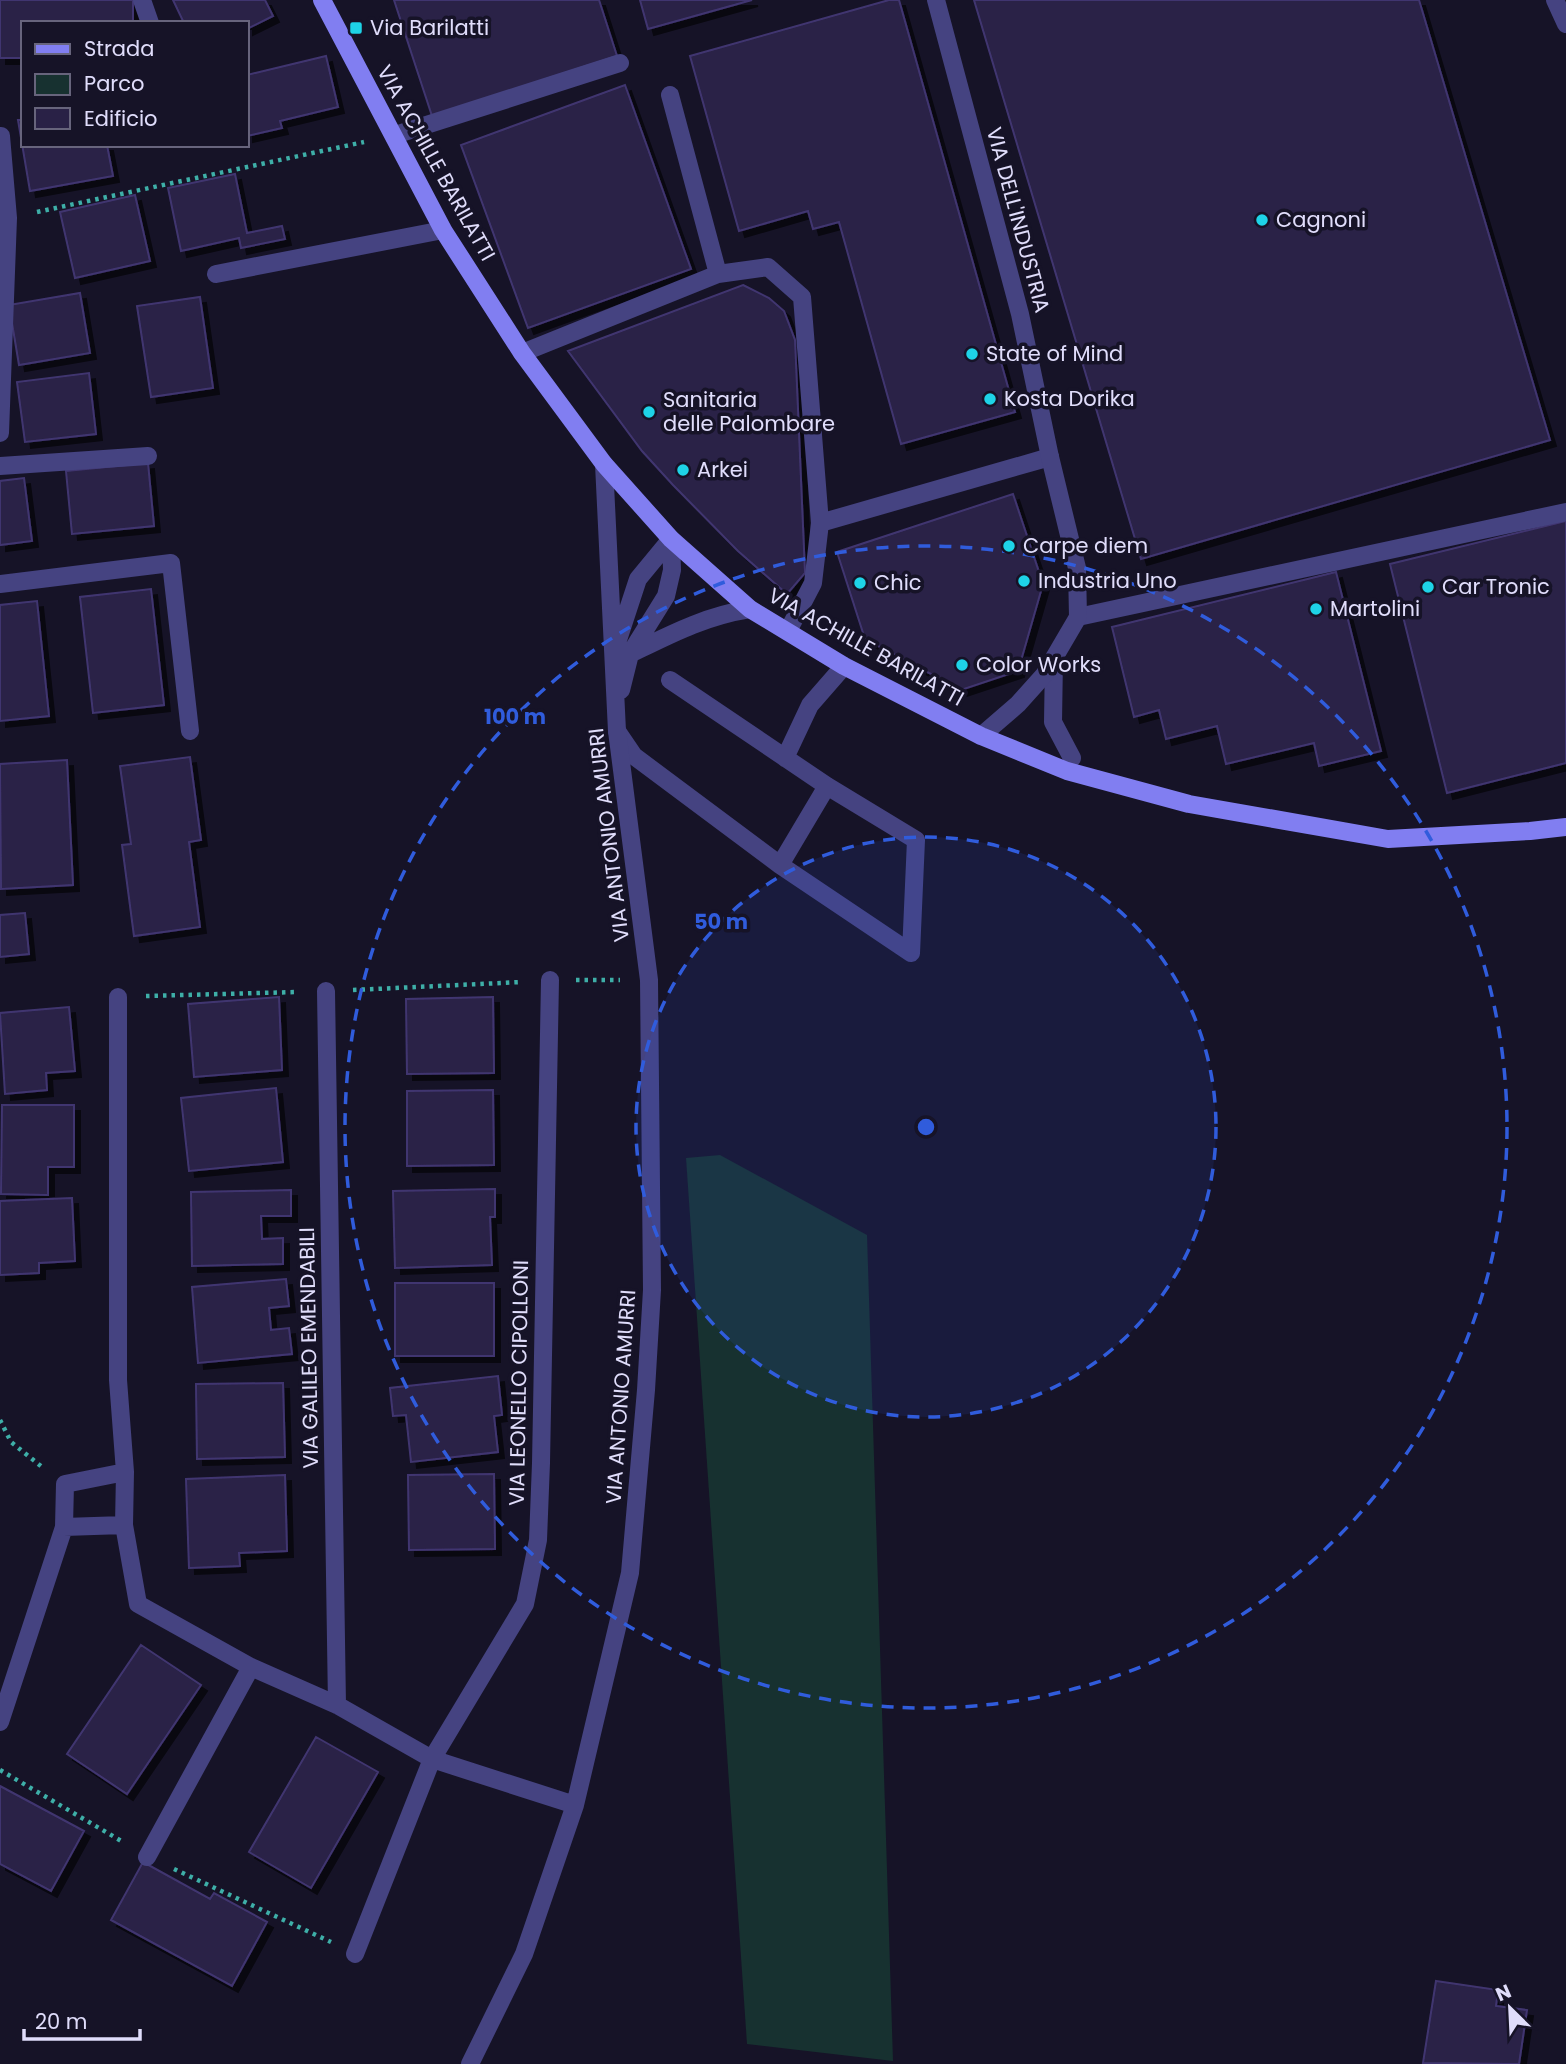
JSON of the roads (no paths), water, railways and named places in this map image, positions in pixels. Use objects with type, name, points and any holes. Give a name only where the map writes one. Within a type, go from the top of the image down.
[{"type":"street","points":[[142,0],[149,21]]},
{"type":"street","name":"VIA ACHILLE BARILATTI","points":[[322,0],[443,230],[522,354],[604,464],[671,539],[750,609],[844,666],[981,736],[1067,771],[1189,804],[1388,839],[1566,827]]},
{"type":"street","name":"VIA DELL'INDUSTRIA","points":[[936,0],[1020,314],[1077,568],[1079,617]]},
{"type":"street","points":[[1555,0],[1566,24]]},
{"type":"street","points":[[395,135],[620,63]]},
{"type":"street","points":[[670,96],[718,274]]},
{"type":"street","points":[[0,433],[8,218],[1,136]]},
{"type":"street","points":[[216,274],[443,230]]},
{"type":"street","points":[[522,354],[718,274],[768,267],[802,297],[820,523],[813,583],[788,631]]},
{"type":"street","points":[[0,466],[148,456]]},
{"type":"street","points":[[820,523],[1050,457]]},
{"type":"street","name":"VIA ANTONIO AMURRI","points":[[604,464],[621,654]]},
{"type":"street","points":[[981,736],[1018,704],[1044,675],[1079,617],[1566,512]]},
{"type":"street","points":[[621,654],[666,596],[672,570],[671,539]]},
{"type":"street","name":"VIA ANTONIO AMURRI","points":[[470,2064],[524,1954],[575,1805],[631,1560],[652,1290],[649,980],[617,731],[617,707],[621,654],[638,579],[671,539]]},
{"type":"street","points":[[0,584],[171,564],[190,731]]},
{"type":"street","points":[[621,654],[693,623],[724,613],[750,609]]},
{"type":"street","points":[[1054,659],[1053,722],[1072,758]]},
{"type":"street","points":[[786,758],[810,705],[844,666]]},
{"type":"street","points":[[617,731],[634,756],[779,865],[911,953],[916,840],[827,786],[670,680]]},
{"type":"street","points":[[779,865],[827,786]]},
{"type":"street","name":"VIA LEONELLO CIPOLLONI","points":[[355,1954],[432,1759],[525,1604],[538,1540],[550,980]]},
{"type":"street","name":"VIA GALILEO EMENDABILI","points":[[326,991],[337,1705]]},
{"type":"street","points":[[118,997],[118,1380],[125,1472],[124,1525],[138,1604],[251,1667],[337,1705],[432,1759],[575,1805]]},
{"type":"street","points":[[0,1722],[64,1527],[65,1485],[125,1472]]},
{"type":"street","points":[[64,1527],[124,1525]]},
{"type":"street","points":[[147,1857],[251,1667]]},
{"type":"place","name":"Via Barilatti","points":[[356,28]]},
{"type":"place","name":"Cagnoni","points":[[1262,220]]},
{"type":"place","name":"State of Mind","points":[[972,354]]},
{"type":"place","name":"Kosta Dorika","points":[[990,399]]},
{"type":"place","name":"Sanitaria delle Palombare","points":[[649,412]]},
{"type":"place","name":"Arkei","points":[[683,470]]},
{"type":"place","name":"Carpe diem","points":[[1009,546]]},
{"type":"place","name":"Industria Uno","points":[[1024,581]]},
{"type":"place","name":"Chic","points":[[860,583]]},
{"type":"place","name":"Car Tronic","points":[[1428,587]]},
{"type":"place","name":"Martolini","points":[[1316,609]]},
{"type":"place","name":"Color Works","points":[[962,665]]}]
